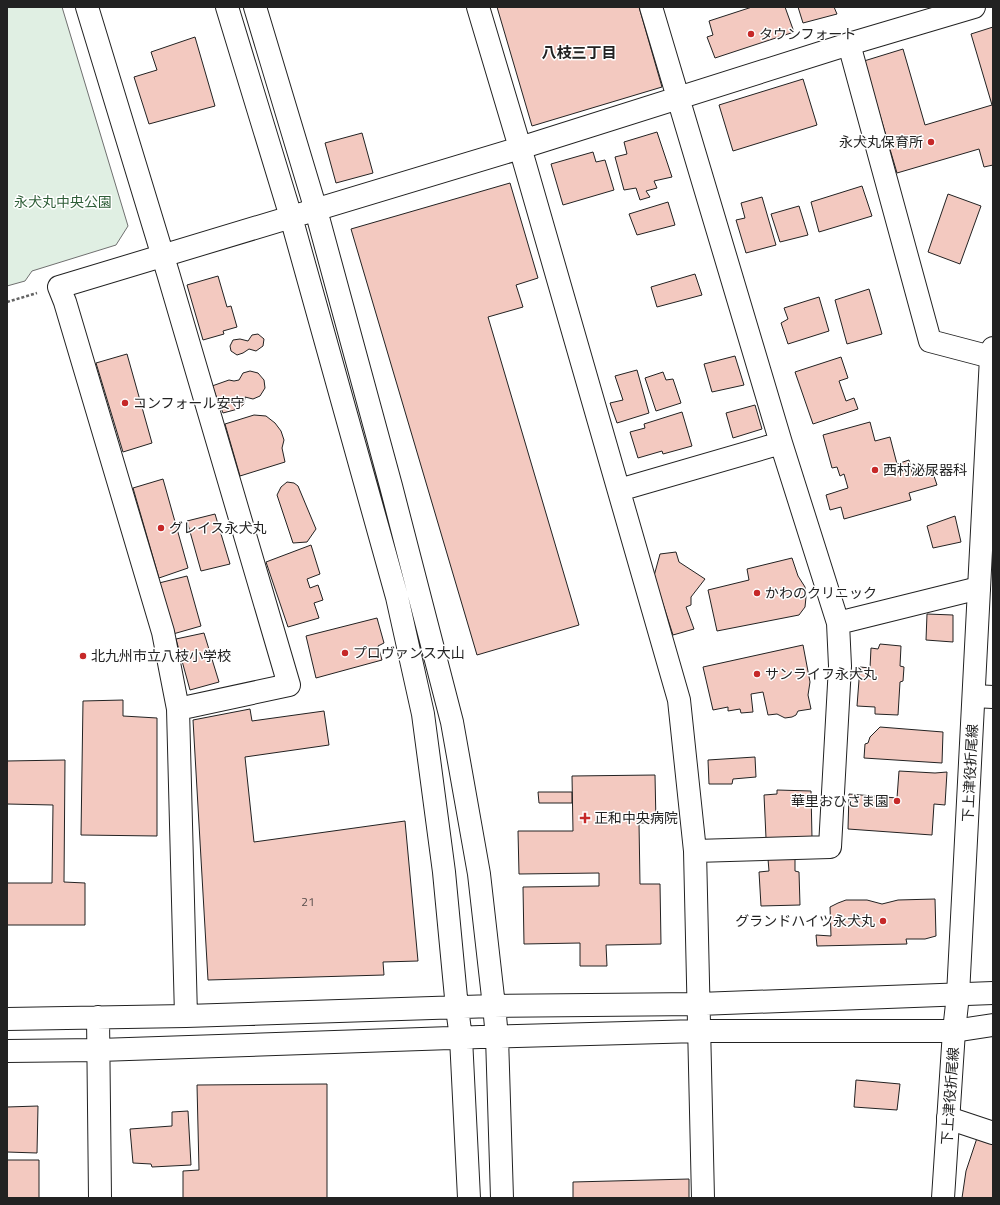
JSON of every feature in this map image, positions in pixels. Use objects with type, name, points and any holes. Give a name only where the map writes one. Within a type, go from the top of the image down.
[{"type":"street","points":[[87,7],[163,256],[289,685],[178,709]]},
{"type":"street","points":[[227,7],[291,217],[398,596],[423,714],[444,872],[461,1038],[469,1198]]},
{"type":"street","points":[[255,7],[316,210],[391,486],[452,722],[479,874],[494,1006],[497,1038],[502,1198]]},
{"type":"street","points":[[478,7],[679,700],[695,851],[703,1198]]},
{"type":"street","points":[[651,7],[781,443],[838,623],[840,666],[830,847],[695,851]]},
{"type":"street","points":[[186,1016],[178,709],[163,632],[65,302],[68,284],[520,148],[850,44],[974,7]]},
{"type":"street","points":[[850,44],[930,341],[992,352]]},
{"type":"street","name":"下上津役折尾線","points":[[943,1198],[954,1031],[983,696],[979,588],[992,352]]},
{"type":"street","points":[[619,490],[781,443]]},
{"type":"street","points":[[838,623],[979,588]]},
{"type":"street","points":[[7,1019],[186,1016],[494,1006],[699,1004],[993,993]]},
{"type":"street","points":[[98,1017],[100,1198]]},
{"type":"street","points":[[7,1051],[99,1050],[699,1031],[954,1031],[993,1025]]},
{"type":"street","points":[[948,1118],[993,1133]]},
{"type":"path","points":[[7,302],[68,284]]},
{"type":"green space","name":"永犬丸中央公園","points":[[7,7],[62,7],[128,226],[116,245],[32,271],[25,281],[7,286]]},
{"type":"building","points":[[497,7],[639,7],[662,87],[532,126]]},
{"type":"building","name":"タウンフォート","points":[[752,7],[785,7],[794,32],[715,58],[707,37],[713,35],[709,21]]},
{"type":"building","points":[[798,7],[834,7],[837,14],[803,23]]},
{"type":"building","points":[[993,27],[993,165],[984,167],[979,149],[897,173],[864,61],[903,49],[925,125],[992,105],[971,34]]},
{"type":"building","points":[[195,37],[215,106],[149,124],[134,77],[157,70],[151,52]]},
{"type":"building","points":[[803,79],[817,125],[733,151],[719,105]]},
{"type":"building","points":[[657,132],[672,177],[654,181],[657,188],[646,191],[650,197],[640,200],[636,188],[624,190],[615,157],[627,154],[624,142]]},
{"type":"building","points":[[362,133],[373,173],[336,183],[325,143]]},
{"type":"building","points":[[593,152],[596,162],[605,160],[614,190],[563,205],[551,164]]},
{"type":"building","points":[[510,183],[538,278],[516,285],[523,307],[488,317],[579,625],[477,655],[351,229]]},
{"type":"building","points":[[862,186],[872,216],[819,232],[811,202]]},
{"type":"building","points":[[948,194],[981,206],[960,264],[928,252]]},
{"type":"building","points":[[762,197],[776,245],[746,253],[736,220],[745,218],[741,203]]},
{"type":"building","points":[[668,202],[675,225],[637,235],[629,214]]},
{"type":"building","points":[[799,206],[808,235],[780,242],[771,214]]},
{"type":"building","points":[[695,274],[702,295],[657,307],[651,287]]},
{"type":"building","points":[[218,276],[227,307],[231,306],[237,327],[223,331],[224,334],[203,340],[187,285]]},
{"type":"building","points":[[869,289],[882,334],[847,344],[835,300]]},
{"type":"building","points":[[819,297],[829,331],[788,344],[781,323],[788,319],[784,308]]},
{"type":"building","points":[[258,334],[264,339],[263,346],[256,351],[249,349],[237,355],[231,351],[230,346],[233,340],[240,339],[248,341],[252,335]]},
{"type":"building","name":"コンフォール安守","points":[[127,354],[152,443],[123,452],[96,363]]},
{"type":"building","points":[[735,356],[744,385],[712,392],[704,364]]},
{"type":"building","points":[[841,357],[848,378],[839,381],[846,401],[854,398],[858,409],[813,424],[795,372]]},
{"type":"building","points":[[637,370],[649,413],[617,423],[610,403],[623,400],[615,376]]},
{"type":"building","points":[[250,371],[258,373],[264,380],[265,388],[260,396],[253,399],[245,397],[244,404],[238,409],[223,413],[212,386],[229,380],[239,380],[243,373]]},
{"type":"building","points":[[663,372],[666,380],[673,379],[681,403],[656,411],[645,378]]},
{"type":"building","points":[[755,405],[762,429],[733,438],[726,413]]},
{"type":"building","points":[[682,412],[692,446],[663,454],[662,451],[638,458],[630,432],[645,428],[644,424]]},
{"type":"building","points":[[254,415],[266,416],[275,423],[281,431],[284,440],[282,448],[285,462],[240,476],[225,424]]},
{"type":"building","name":"西村泌尿器科","points":[[870,422],[875,441],[890,437],[897,464],[909,460],[912,472],[931,467],[937,485],[909,493],[911,500],[844,519],[841,507],[830,510],[826,495],[848,488],[844,474],[840,476],[837,467],[832,468],[823,435]]},
{"type":"building","name":"グレイス永犬丸","points":[[163,479],[188,568],[159,578],[133,488]]},
{"type":"building","points":[[287,482],[294,483],[298,486],[316,529],[307,542],[293,543],[277,495],[281,487]]},
{"type":"building","points":[[215,514],[230,564],[201,571],[187,521]]},
{"type":"building","points":[[955,516],[961,542],[933,548],[927,526]]},
{"type":"building","points":[[311,545],[320,574],[307,579],[310,588],[318,585],[323,600],[314,603],[319,618],[288,627],[266,562]]},
{"type":"building","points":[[676,552],[679,562],[705,579],[691,597],[691,605],[686,607],[694,629],[673,635],[654,576],[660,554]]},
{"type":"building","name":"かわのクリニック","points":[[792,558],[798,576],[805,587],[805,607],[799,615],[717,631],[708,590],[749,580],[747,569]]},
{"type":"building","points":[[187,576],[201,626],[173,634],[159,583]]},
{"type":"building","points":[[927,614],[953,615],[953,642],[926,640]]},
{"type":"building","name":"プロヴァンス大山","points":[[377,618],[384,643],[378,646],[382,660],[316,678],[306,636]]},
{"type":"building","points":[[204,633],[219,682],[190,690],[176,639]]},
{"type":"building","points":[[880,644],[901,646],[900,666],[904,667],[903,681],[900,682],[898,715],[875,714],[875,707],[857,706],[860,667],[870,668],[871,648],[878,649]]},
{"type":"building","name":"サンライフ永犬丸","points":[[803,645],[810,682],[808,695],[811,709],[798,711],[796,715],[785,718],[777,714],[768,715],[763,692],[751,694],[753,712],[741,713],[740,709],[728,711],[728,707],[713,710],[703,667]]},
{"type":"building","points":[[123,700],[123,716],[157,718],[157,836],[81,835],[83,701]]},
{"type":"building","points":[[250,709],[252,721],[324,711],[329,745],[245,757],[254,842],[405,821],[418,961],[383,962],[384,975],[208,980],[193,720]]},
{"type":"building","points":[[880,727],[943,732],[942,763],[864,758],[865,744],[868,743],[870,737]]},
{"type":"building","points":[[755,757],[756,777],[733,779],[732,784],[709,784],[708,760]]},
{"type":"building","points":[[65,760],[64,882],[85,883],[85,925],[7,925],[7,883],[52,883],[53,805],[7,804],[7,761]]},
{"type":"building","name":"華里おひさま園","points":[[899,771],[935,773],[947,772],[945,805],[934,804],[932,835],[848,829],[849,794],[897,798]]},
{"type":"building","points":[[655,775],[656,823],[639,823],[640,884],[660,884],[661,944],[606,945],[607,966],[580,966],[580,943],[524,944],[523,887],[599,886],[599,873],[519,874],[518,831],[573,831],[572,776]]},
{"type":"building","points":[[777,790],[811,791],[812,838],[766,838],[764,795],[777,794]]},
{"type":"building","points":[[538,792],[572,792],[572,803],[539,803]]},
{"type":"building","points":[[768,859],[795,859],[795,871],[799,872],[800,905],[761,906],[759,872],[769,871]]},
{"type":"building","name":"グランドハイツ永犬丸","points":[[935,899],[936,936],[925,939],[906,939],[907,944],[817,946],[816,935],[831,936],[830,907],[838,903],[846,900],[867,900],[882,904],[898,900]]},
{"type":"building","points":[[856,1080],[900,1084],[897,1110],[854,1107]]},
{"type":"building","points":[[327,1084],[327,1198],[183,1198],[183,1171],[199,1170],[197,1085]]},
{"type":"building","points":[[38,1106],[37,1153],[7,1152],[7,1107]]},
{"type":"building","points":[[188,1111],[191,1165],[152,1167],[151,1164],[133,1163],[130,1129],[172,1126],[172,1112]]},
{"type":"building","points":[[978,1135],[993,1140],[993,1198],[962,1198],[966,1171]]},
{"type":"building","points":[[7,1160],[39,1160],[39,1198],[7,1198]]},
{"type":"building","points":[[689,1179],[689,1198],[573,1198],[573,1182]]},
{"type":"place","name":"タウンフォート","points":[[751,34]]},
{"type":"place","name":"永犬丸保育所","points":[[931,142]]},
{"type":"place","name":"コンフォール安守","points":[[125,403]]},
{"type":"place","name":"西村泌尿器科","points":[[875,470]]},
{"type":"place","name":"グレイス永犬丸","points":[[161,528]]},
{"type":"place","name":"かわのクリニック","points":[[757,593]]},
{"type":"place","name":"プロヴァンス大山","points":[[345,653]]},
{"type":"place","name":"北九州市立八枝小学校","points":[[83,656]]},
{"type":"place","name":"サンライフ永犬丸","points":[[757,674]]},
{"type":"place","name":"華里おひさま園","points":[[897,801]]},
{"type":"place","name":"正和中央病院","points":[[585,818]]},
{"type":"place","name":"グランドハイツ永犬丸","points":[[883,921]]},
{"type":"district","name":"八枝三丁目","points":[[579,53]]}]
